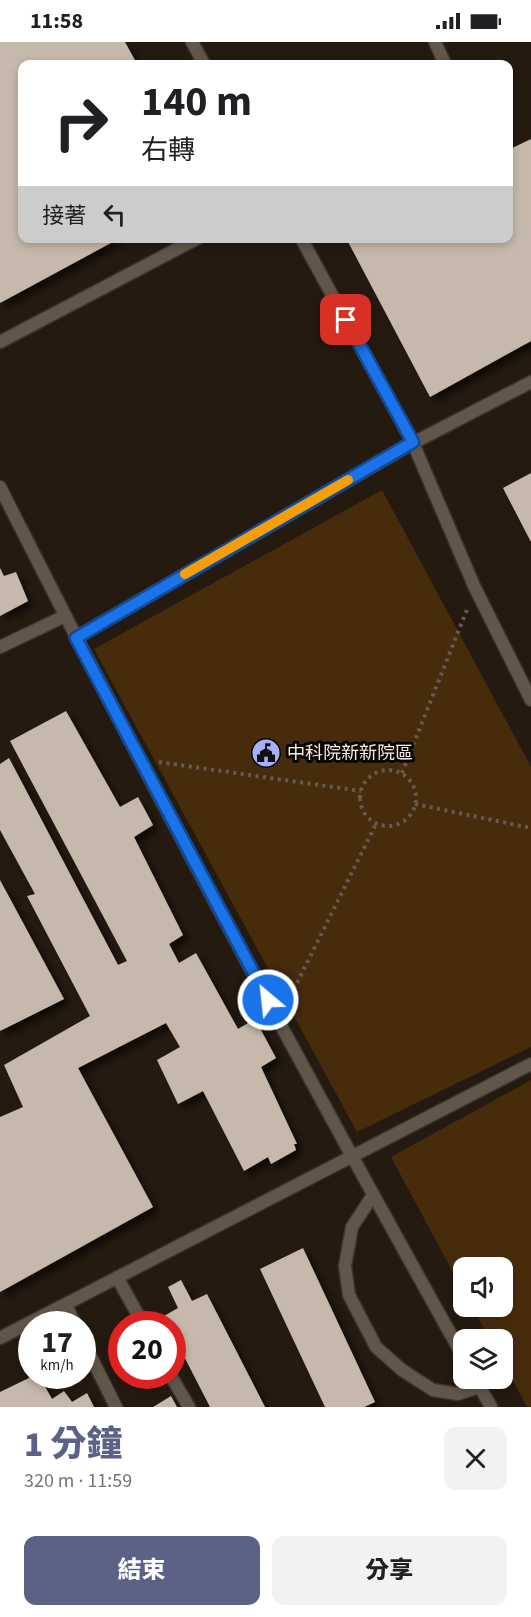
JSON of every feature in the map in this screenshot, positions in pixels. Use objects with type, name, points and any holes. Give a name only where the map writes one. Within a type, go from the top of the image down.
[{"type":"lane","points":[[192,42],[202,60]]},
{"type":"lane","points":[[435,42],[443,60]]},
{"type":"lane","points":[[0,342],[188,243]]},
{"type":"lane","points":[[304,243],[413,442],[475,588],[531,700]]},
{"type":"lane","points":[[76,638],[413,442],[531,382]]},
{"type":"lane","points":[[0,488],[76,638],[350,1156],[453,1338]]},
{"type":"lane","points":[[0,647],[65,616]]},
{"type":"lane","points":[[0,1338],[531,1064]]},
{"type":"lane","points":[[373,1195],[352,1227],[345,1266],[349,1295],[376,1347],[402,1370],[433,1390],[458,1394],[467,1389]]},
{"type":"lane","points":[[117,1277],[136,1311]]},
{"type":"lane","points":[[66,1305],[69,1311]]},
{"type":"lane","points":[[96,1367],[116,1407]]},
{"type":"lane","points":[[179,1389],[189,1407]]},
{"type":"lane","points":[[480,1389],[491,1407]]},
{"type":"path","points":[[402,773],[475,588]]},
{"type":"path","points":[[141,759],[361,791]]},
{"type":"path","points":[[385,770],[402,773],[414,787],[415,804],[404,822],[385,826],[376,824],[362,810],[361,791],[364,783],[377,772],[385,770]]},
{"type":"path","points":[[415,804],[531,828]]},
{"type":"path","points":[[278,1020],[376,824]]},
{"type":"shaded area","points":[[382,490],[531,767],[531,1047],[357,1132],[94,649]]},
{"type":"shaded area","points":[[531,1080],[531,1407],[527,1407],[513,1381],[513,1329],[484,1329],[478,1317],[513,1317],[513,1257],[453,1257],[453,1272],[391,1157]]},
{"type":"building","points":[[0,42],[125,42],[135,60],[18,60],[18,243],[111,243],[0,303]]},
{"type":"building","points":[[531,139],[531,341],[430,397],[349,243],[513,243],[513,148]]},
{"type":"building","points":[[531,473],[531,542],[503,488]]},
{"type":"building","points":[[0,568],[4,576],[16,572],[28,601],[0,616]]},
{"type":"building","points":[[66,711],[120,807],[138,797],[153,825],[134,837],[183,935],[169,944],[179,963],[196,953],[238,1029],[255,1019],[276,1058],[261,1067],[297,1144],[294,1144],[296,1150],[271,1164],[268,1157],[244,1171],[203,1091],[178,1104],[157,1060],[180,1047],[166,1023],[78,1068],[153,1207],[0,1292],[0,1117],[23,1107],[4,1065],[90,1016],[27,896],[35,894],[0,830],[0,764],[9,758],[118,965],[127,961],[10,741]]},
{"type":"building","points":[[0,880],[64,999],[0,1031]]},
{"type":"building","points":[[303,1248],[375,1402],[364,1407],[325,1407],[260,1269]]},
{"type":"building","points":[[181,1280],[192,1301],[207,1294],[265,1407],[210,1407],[186,1360],[186,1311],[173,1311],[178,1308],[168,1287]]},
{"type":"building","points":[[18,1383],[18,1389],[46,1389],[52,1399],[64,1391],[72,1402],[87,1393],[94,1407],[0,1407],[0,1392]]},
{"type":"building","points":[[171,1396],[177,1407],[153,1407]]},
{"type":"slow traffic","points":[[185,574],[348,480]]},
{"type":"place","name":"中科院新新院區","points":[[266,753]]},
{"type":"route","points":[[268,1000],[76,638],[413,442],[346,320]]}]
